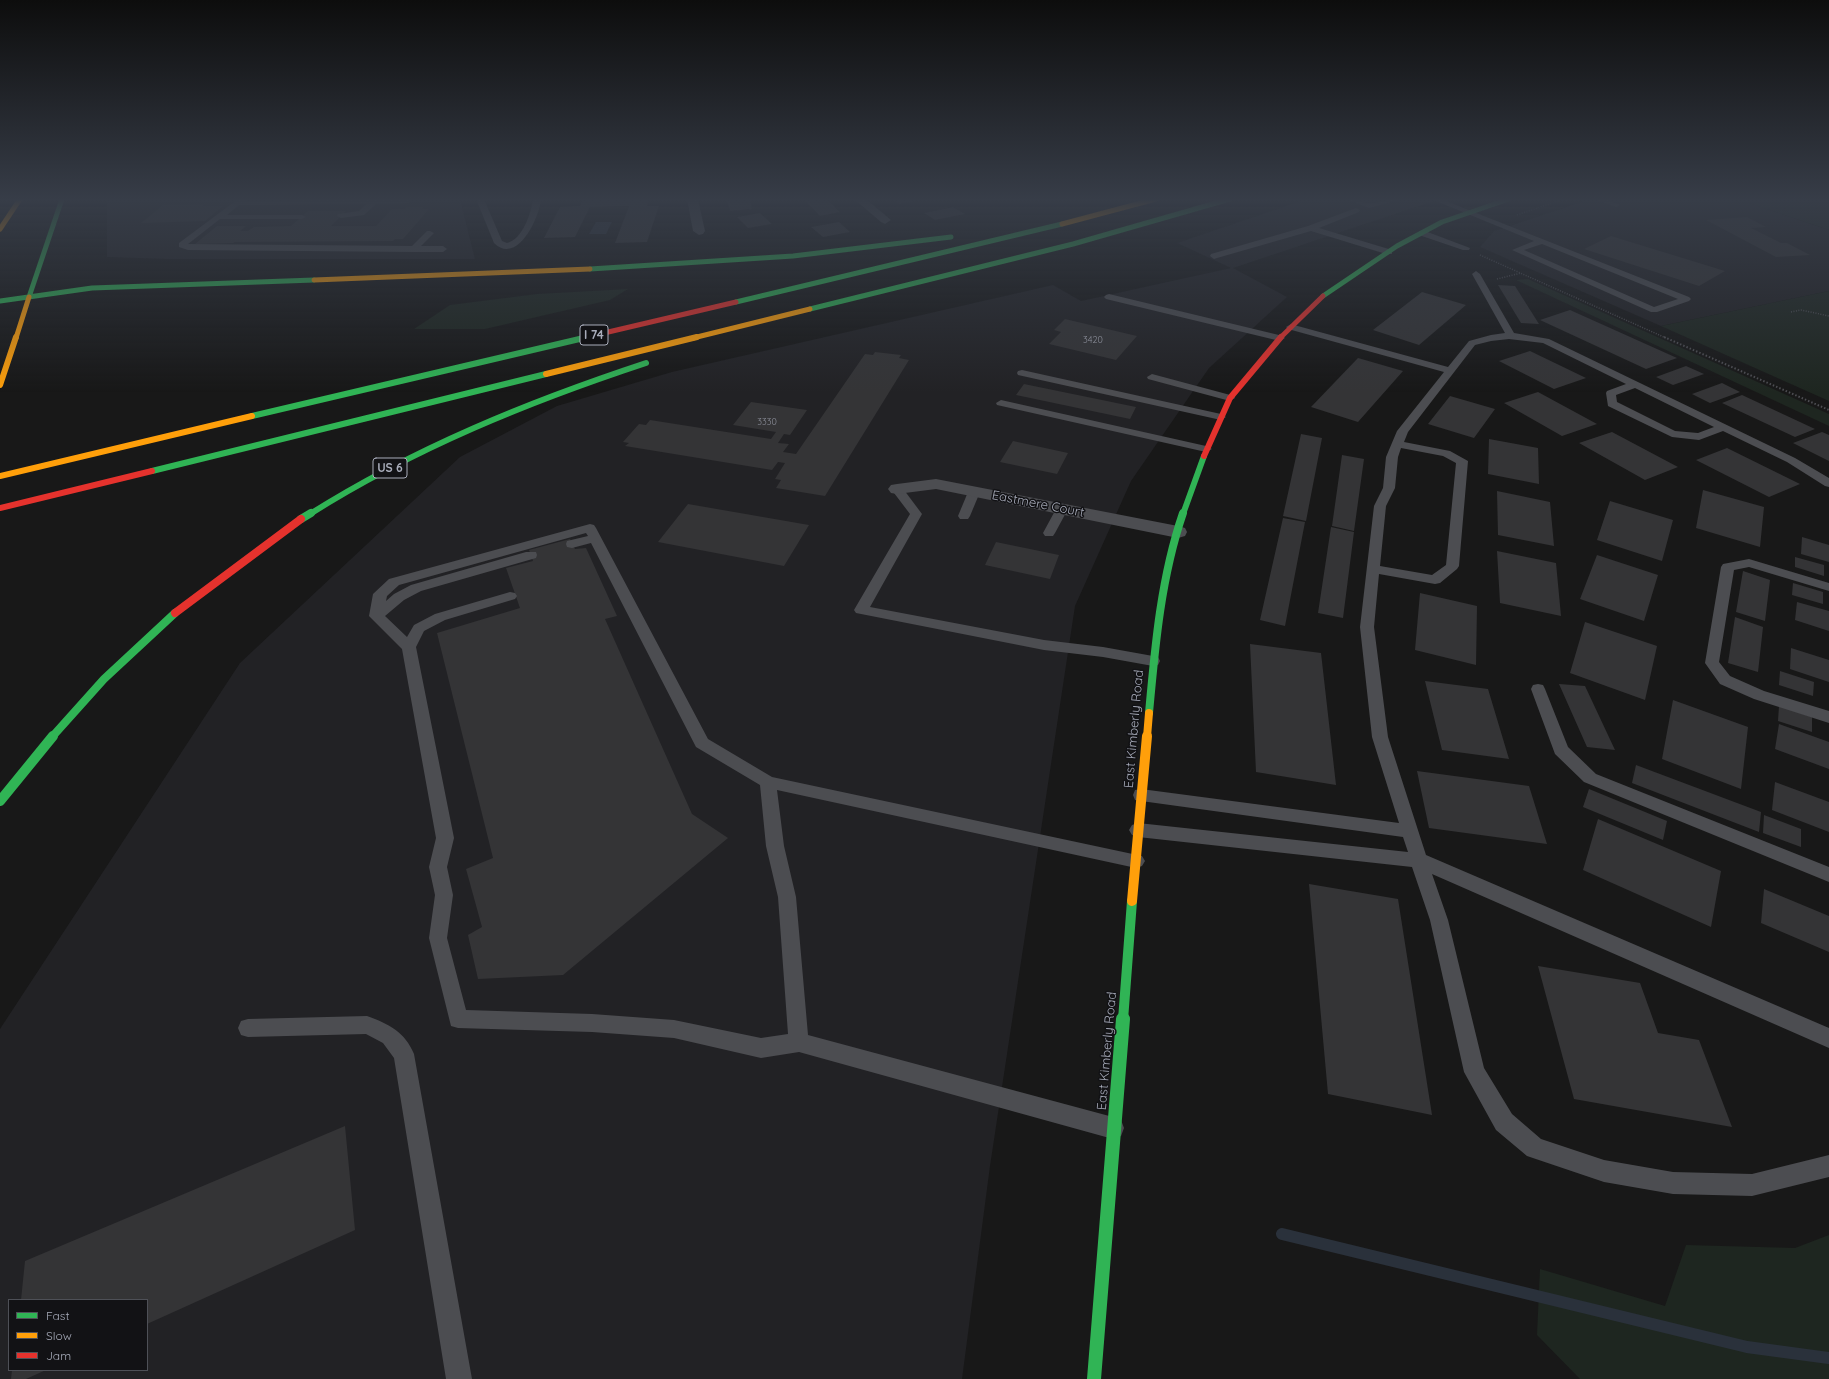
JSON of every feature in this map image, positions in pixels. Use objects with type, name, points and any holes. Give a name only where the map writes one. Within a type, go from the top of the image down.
[{"type":"main road","points":[[0,385],[40,263]]},
{"type":"main road","points":[[0,301],[69,290],[92,288],[717,263]]},
{"type":"main road","name":"I 74","points":[[0,476],[899,263]]},
{"type":"main road","name":"I 74","points":[[0,508],[995,263]]},
{"type":"main road","name":"East Kimberly Road","points":[[1094,1379],[1141,795],[1153,661],[1166,574],[1190,488],[1206,449],[1230,398],[1280,338],[1326,293],[1370,263]]},
{"type":"main road","points":[[792,323],[850,307],[875,293]]},
{"type":"main road","name":"US 6","points":[[0,801],[32,759],[74,710],[157,628],[244,559],[280,534],[344,492],[430,447],[522,407],[611,374],[658,360]]},
{"type":"street","name":"Eastmere Court","points":[[897,489],[936,484],[1178,532]]},
{"type":"lane","points":[[1547,263],[1654,310],[1686,299],[1596,263]]},
{"type":"lane","points":[[1476,274],[1511,336]]},
{"type":"lane","points":[[1109,297],[1280,338]]},
{"type":"lane","points":[[1294,324],[1452,369]]},
{"type":"lane","points":[[1829,484],[1791,460],[1546,341],[1529,336],[1489,337],[1472,343],[1403,431],[1392,457],[1389,488],[1380,506],[1367,627],[1380,737],[1439,920],[1474,1072],[1504,1122],[1535,1148],[1604,1171],[1673,1183],[1752,1185],[1829,1166]]},
{"type":"lane","points":[[1022,373],[1221,417]]},
{"type":"lane","points":[[1152,377],[1230,398]]},
{"type":"lane","points":[[1636,384],[1611,393],[1612,404],[1672,434],[1699,436],[1724,427]]},
{"type":"lane","points":[[1001,403],[1206,449]]},
{"type":"lane","points":[[1373,569],[1435,580],[1452,566],[1462,461],[1446,453],[1398,444]]},
{"type":"lane","points":[[897,489],[916,514],[861,610],[1044,645],[1104,652],[1153,661]]},
{"type":"lane","points":[[964,516],[974,492]]},
{"type":"lane","points":[[1049,533],[1062,509]]},
{"type":"lane","points":[[376,616],[380,594],[394,582],[590,528],[702,743],[768,782],[1136,861]]},
{"type":"lane","points":[[572,544],[595,538]]},
{"type":"lane","points":[[376,616],[399,597],[416,588],[531,555]]},
{"type":"lane","points":[[1829,587],[1749,563],[1728,567],[1712,663],[1725,680],[1760,695],[1829,717]]},
{"type":"lane","points":[[409,647],[419,628],[440,617],[510,596]]},
{"type":"lane","points":[[376,616],[409,647],[445,838],[438,867],[444,895],[438,938],[458,1019],[592,1023],[674,1029],[760,1048],[799,1042],[1113,1128]]},
{"type":"lane","points":[[1538,689],[1561,750],[1590,778],[1829,875]]},
{"type":"lane","points":[[768,782],[775,846],[787,897],[799,1042]]},
{"type":"lane","points":[[1141,795],[1410,831]]},
{"type":"lane","points":[[1138,830],[1420,860],[1829,1038]]},
{"type":"lane","points":[[248,1028],[367,1025],[390,1036],[404,1054],[459,1379]]},
{"type":"path","points":[[1482,283],[1522,273]]},
{"type":"path","points":[[1791,312],[1801,310],[1829,316]]},
{"type":"shaded area","points":[[1221,263],[1247,263],[1233,268],[1287,297],[1209,368],[1131,481],[1075,606],[990,1166],[962,1379],[0,1379],[0,1029],[240,663],[460,457],[557,406],[672,372],[1053,285],[1081,301],[1231,268]]},
{"type":"shaded area","points":[[1517,263],[1829,263],[1829,291],[1661,326]]},
{"type":"shaded area","points":[[1528,279],[1829,414],[1829,426],[1516,280]]},
{"type":"shaded area","points":[[628,289],[610,300],[485,329],[414,329],[450,305],[537,294]]},
{"type":"shaded area","points":[[1829,291],[1829,401],[1661,326]]},
{"type":"shaded area","points":[[1829,1235],[1829,1379],[1580,1379],[1537,1335],[1540,1269],[1665,1306],[1686,1245],[1795,1248]]},
{"type":"building","points":[[1629,263],[1700,263],[1725,271],[1699,286]]},
{"type":"building","points":[[1498,285],[1515,286],[1539,324],[1521,323]]},
{"type":"building","points":[[1422,292],[1466,305],[1419,345],[1373,330]]},
{"type":"building","points":[[1570,310],[1677,358],[1646,369],[1540,320]]},
{"type":"building","points":[[1065,319],[1137,336],[1116,360],[1049,344],[1061,332],[1054,330]]},
{"type":"building","points":[[1530,351],[1586,378],[1554,389],[1499,361]]},
{"type":"building","points":[[875,352],[901,355],[899,358],[909,360],[825,496],[776,488],[781,480],[775,479],[785,463],[778,462],[772,470],[625,446],[629,443],[623,442],[639,424],[646,425],[650,420],[771,439],[776,432],[733,425],[751,402],[807,410],[790,435],[784,434],[778,443],[789,444],[783,452],[796,454],[865,354],[873,355]]},
{"type":"building","points":[[1358,358],[1403,371],[1358,422],[1311,407]]},
{"type":"building","points":[[1686,366],[1704,374],[1673,385],[1656,377]]},
{"type":"building","points":[[1722,383],[1740,392],[1710,403],[1692,394]]},
{"type":"building","points":[[1024,384],[1136,407],[1130,419],[1016,395]]},
{"type":"building","points":[[1538,392],[1597,424],[1562,436],[1504,403]]},
{"type":"building","points":[[1742,395],[1815,429],[1795,437],[1722,403]]},
{"type":"building","points":[[1450,396],[1495,409],[1474,438],[1428,424]]},
{"type":"building","points":[[1612,432],[1678,467],[1645,480],[1579,443]]},
{"type":"building","points":[[1822,432],[1829,435],[1829,461],[1793,443]]},
{"type":"building","points":[[1301,434],[1322,438],[1306,521],[1283,516]]},
{"type":"building","points":[[1489,439],[1538,448],[1539,484],[1488,474]]},
{"type":"building","points":[[1013,441],[1068,453],[1057,474],[1000,462]]},
{"type":"building","points":[[1727,448],[1800,484],[1769,497],[1696,460]]},
{"type":"building","points":[[1342,455],[1364,459],[1354,531],[1332,526]]},
{"type":"building","points":[[1703,490],[1764,507],[1760,547],[1696,528]]},
{"type":"building","points":[[1497,491],[1550,502],[1554,546],[1498,535]]},
{"type":"building","points":[[1610,501],[1673,520],[1662,561],[1597,540]]},
{"type":"building","points":[[688,504],[809,525],[784,566],[658,542]]},
{"type":"building","points":[[1283,518],[1305,522],[1285,626],[1260,620]]},
{"type":"building","points":[[1331,527],[1354,532],[1343,618],[1318,613]]},
{"type":"building","points":[[1802,537],[1829,545],[1829,562],[1801,554]]},
{"type":"building","points":[[570,539],[575,549],[586,548],[617,616],[605,619],[692,814],[728,838],[563,975],[478,979],[468,935],[482,927],[466,869],[493,858],[437,633],[520,608],[506,568],[533,561],[529,550]]},
{"type":"building","points":[[996,542],[1059,555],[1050,579],[985,565]]},
{"type":"building","points":[[1497,551],[1556,563],[1561,616],[1500,603]]},
{"type":"building","points":[[1597,555],[1658,575],[1644,621],[1580,599]]},
{"type":"building","points":[[1795,557],[1824,565],[1824,576],[1795,567]]},
{"type":"building","points":[[1743,571],[1770,580],[1765,621],[1736,612]]},
{"type":"building","points":[[1793,583],[1823,592],[1823,604],[1792,595]]},
{"type":"building","points":[[1420,593],[1477,606],[1476,665],[1415,650]]},
{"type":"building","points":[[1797,602],[1829,611],[1829,631],[1795,620]]},
{"type":"building","points":[[1735,617],[1763,627],[1758,672],[1728,663]]},
{"type":"building","points":[[1585,622],[1657,646],[1645,700],[1570,673]]},
{"type":"building","points":[[1250,644],[1321,653],[1336,785],[1256,772]]},
{"type":"building","points":[[1791,648],[1829,660],[1829,682],[1790,669]]},
{"type":"building","points":[[1780,671],[1814,682],[1813,696],[1779,685]]},
{"type":"building","points":[[1425,681],[1488,689],[1509,759],[1442,750]]},
{"type":"building","points":[[1559,684],[1585,686],[1615,750],[1587,747]]},
{"type":"building","points":[[1673,700],[1748,727],[1741,789],[1662,759]]},
{"type":"building","points":[[1779,706],[1812,717],[1812,732],[1778,721]]},
{"type":"building","points":[[1779,724],[1829,742],[1829,769],[1775,749]]},
{"type":"building","points":[[1636,765],[1761,812],[1759,832],[1632,783]]},
{"type":"building","points":[[1417,771],[1529,786],[1547,844],[1429,828]]},
{"type":"building","points":[[1775,782],[1829,802],[1829,832],[1772,810]]},
{"type":"building","points":[[1589,789],[1667,821],[1663,840],[1583,807]]},
{"type":"building","points":[[1764,815],[1801,829],[1801,847],[1763,833]]},
{"type":"building","points":[[1598,819],[1721,871],[1711,927],[1583,870]]},
{"type":"building","points":[[1309,884],[1398,899],[1432,1115],[1328,1094]]},
{"type":"building","points":[[1764,889],[1829,916],[1829,952],[1761,923]]},
{"type":"building","points":[[1538,966],[1640,983],[1658,1033],[1699,1040],[1732,1127],[1574,1099]]},
{"type":"building","points":[[345,1126],[355,1230],[148,1324],[148,1299],[21,1299],[25,1261]]},
{"type":"building","points":[[12,1371],[44,1371],[26,1379],[11,1379]]},
{"type":"waterway","points":[[1282,1234],[1747,1347],[1829,1358]]},
{"type":"traffic: fast","points":[[29,297],[40,263]]},
{"type":"traffic: fast","points":[[590,269],[678,263]]},
{"type":"traffic: fast","points":[[736,302],[898,263]]},
{"type":"traffic: fast","points":[[810,309],[995,263]]},
{"type":"traffic: fast","points":[[1323,296],[1371,263]]},
{"type":"traffic: fast","points":[[0,301],[92,288],[314,280]]},
{"type":"traffic: fast","points":[[252,416],[604,333]]},
{"type":"traffic: fast","points":[[301,519],[383,471],[468,429],[556,394],[646,363]]},
{"type":"traffic: fast","points":[[152,471],[546,374]]},
{"type":"traffic: fast","points":[[1149,713],[1155,647],[1173,549],[1181,518],[1204,456]]},
{"type":"traffic: fast","points":[[0,801],[82,702],[127,656],[175,613]]},
{"type":"traffic: fast","points":[[1094,1379],[1132,901]]},
{"type":"traffic: slow","points":[[314,280],[590,269]]},
{"type":"traffic: slow","points":[[0,385],[29,297]]},
{"type":"traffic: slow","points":[[546,374],[810,309]]},
{"type":"traffic: slow","points":[[0,476],[252,416]]},
{"type":"traffic: slow","points":[[1132,901],[1149,713]]},
{"type":"traffic: jam","points":[[1204,456],[1230,398],[1280,338],[1323,296]]},
{"type":"traffic: jam","points":[[604,333],[736,302]]},
{"type":"traffic: jam","points":[[0,508],[152,471]]},
{"type":"traffic: jam","points":[[175,613],[248,557],[301,519]]}]
